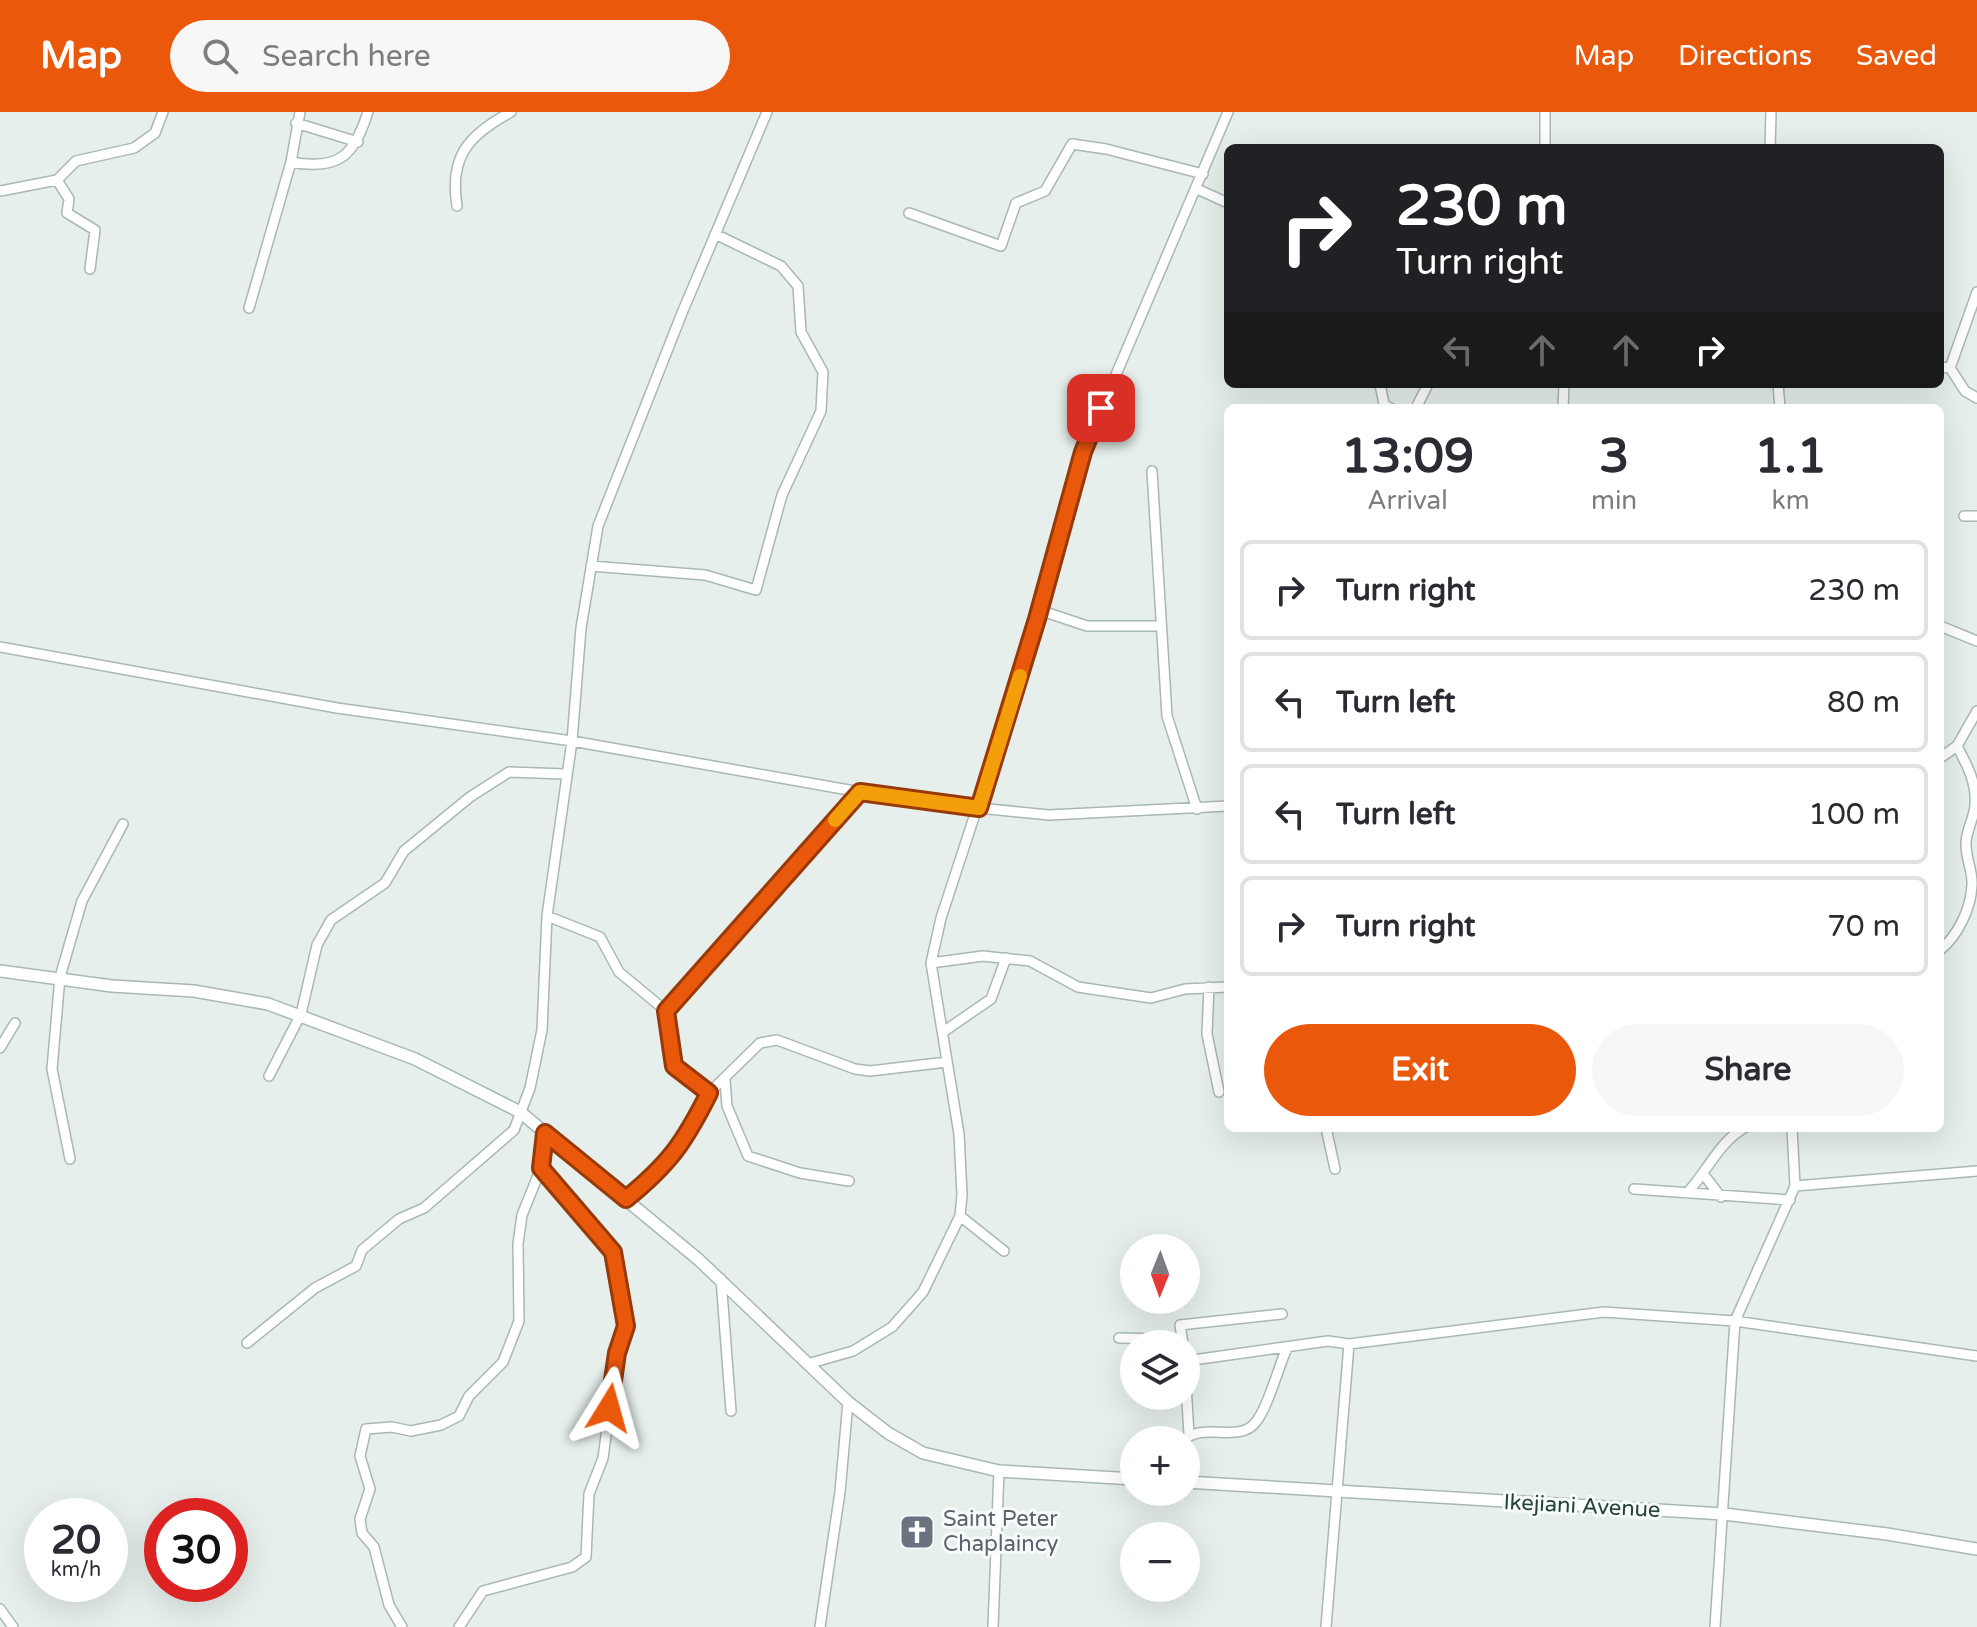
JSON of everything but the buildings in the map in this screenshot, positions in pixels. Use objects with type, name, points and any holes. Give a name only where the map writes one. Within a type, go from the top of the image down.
[{"type":"street","points":[[0,191],[57,180],[76,161],[125,151],[149,140],[163,112]]},
{"type":"street","points":[[249,308],[291,162],[300,112]]},
{"type":"street","points":[[291,162],[311,166],[348,155],[358,142],[368,112]]},
{"type":"street","points":[[457,206],[452,177],[464,148],[511,112]]},
{"type":"street","points":[[247,1343],[315,1288],[356,1266],[362,1250],[399,1219],[424,1208],[514,1130],[530,1088],[542,1030],[547,916],[598,526],[767,112]]},
{"type":"street","points":[[811,1363],[853,1351],[892,1327],[923,1292],[960,1216],[959,1134],[931,963],[957,862],[979,808],[1083,452],[1228,112]]},
{"type":"street","points":[[1545,112],[1545,144]]},
{"type":"street","points":[[1770,144],[1771,112]]},
{"type":"street","points":[[296,123],[358,142]]},
{"type":"street","points":[[909,213],[1001,246],[1016,203],[1045,191],[1072,144],[1106,149],[1203,174]]},
{"type":"street","points":[[57,180],[69,199],[67,213],[95,230],[96,246],[90,269]]},
{"type":"street","points":[[1197,189],[1224,201]]},
{"type":"street","points":[[591,566],[705,575],[756,590],[782,495],[821,411],[823,372],[801,332],[798,286],[781,266],[715,234]]},
{"type":"street","points":[[1977,292],[1945,367],[1974,397],[1977,408]]},
{"type":"street","points":[[1152,471],[1167,716],[1197,809]]},
{"type":"street","points":[[1964,516],[1977,516]]},
{"type":"street","points":[[1039,610],[1087,626],[1161,626]]},
{"type":"street","points":[[1944,628],[1977,641]]},
{"type":"street","points":[[0,647],[337,708],[572,741],[860,792],[979,808],[1049,815],[1224,806]]},
{"type":"street","points":[[1944,755],[1957,746],[1977,711]]},
{"type":"street","points":[[1944,945],[1957,930],[1967,909],[1973,882],[1967,866],[1966,841],[1975,805],[1974,787],[1957,746]]},
{"type":"street","points":[[269,1076],[301,1014],[317,945],[331,920],[385,883],[404,851],[470,797],[509,772],[565,774]]},
{"type":"street","points":[[666,1011],[860,792]]},
{"type":"street","points":[[70,1159],[52,1069],[60,977],[82,901],[123,824]]},
{"type":"street","points":[[547,916],[600,937],[619,972],[666,1011],[674,1066],[709,1093]]},
{"type":"street","points":[[931,963],[983,956],[1030,961],[1078,987],[1151,998],[1224,987]]},
{"type":"street","points":[[943,1032],[991,999],[1006,958]]},
{"type":"street","points":[[0,971],[112,986],[194,991],[268,1004],[415,1059],[520,1112],[721,1279],[848,1402],[888,1433],[923,1453],[999,1471],[1120,1478]]},
{"type":"street","points":[[1209,987],[1207,1034],[1219,1092]]},
{"type":"street","points":[[0,1048],[15,1023]]},
{"type":"street","points":[[626,1199],[664,1168],[686,1138],[709,1093],[760,1043],[777,1040],[855,1069],[870,1071],[947,1062]]},
{"type":"street","points":[[725,1080],[727,1106],[748,1156],[800,1173],[849,1181]]},
{"type":"street","points":[[1327,1132],[1335,1169]]},
{"type":"street","points":[[1687,1193],[1737,1132]]},
{"type":"street","points":[[1715,1627],[1735,1321],[1795,1186],[1792,1132]]},
{"type":"street","points":[[402,1627],[389,1605],[374,1547],[362,1533],[360,1519],[370,1489],[360,1456],[366,1429],[392,1427],[411,1431],[441,1425],[459,1416],[469,1396],[503,1362],[519,1321],[518,1244],[522,1215],[541,1168],[545,1133]]},
{"type":"street","points":[[459,1627],[483,1591],[572,1567],[586,1557],[589,1494],[603,1458],[617,1353],[626,1326],[625,1303],[613,1252],[541,1168]]},
{"type":"street","points":[[1795,1186],[1977,1171]]},
{"type":"street","points":[[1704,1175],[1721,1197]]},
{"type":"street","points":[[1634,1189],[1790,1200]]},
{"type":"street","points":[[960,1216],[1004,1251]]},
{"type":"street","points":[[721,1279],[731,1411]]},
{"type":"street","points":[[1200,1359],[1328,1341],[1349,1344],[1604,1312],[1735,1321],[1977,1356]]},
{"type":"street","points":[[1181,1330],[1180,1325],[1282,1314]]},
{"type":"street","points":[[1326,1627],[1349,1344]]},
{"type":"street","points":[[1200,1436],[1243,1431],[1257,1422],[1287,1348]]},
{"type":"street","points":[[820,1627],[840,1492],[848,1402]]},
{"type":"street","points":[[993,1627],[999,1471]]},
{"type":"street","name":"Ikejiani Avenue","points":[[1200,1483],[1724,1514],[1887,1534],[1977,1549]]},
{"type":"street","points":[[0,1609],[13,1627]]},
{"type":"slow traffic","points":[[835,820],[860,792],[979,808],[1020,676]]},
{"type":"place","name":"Saint Peter Chaplaincy","points":[[917,1532]]},
{"type":"route","points":[[609,1408],[617,1353],[626,1326],[621,1283],[613,1252],[541,1168],[545,1133],[626,1199],[664,1168],[686,1138],[709,1093],[674,1066],[666,1011],[860,792],[979,808],[1037,619],[1083,452],[1101,408]]}]
